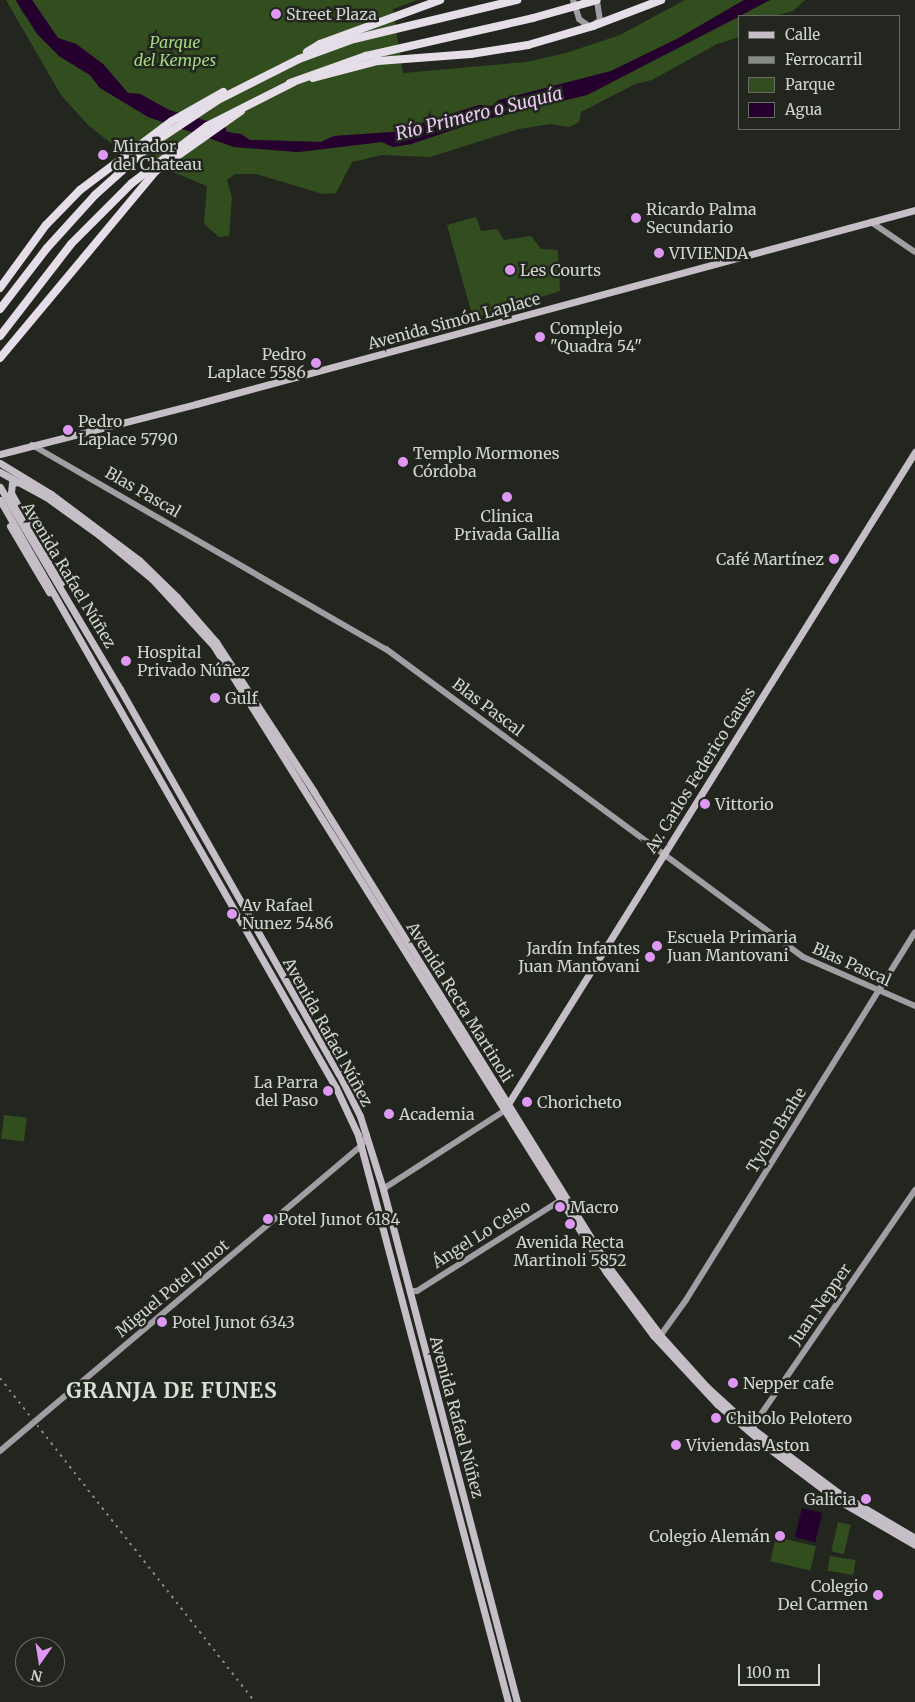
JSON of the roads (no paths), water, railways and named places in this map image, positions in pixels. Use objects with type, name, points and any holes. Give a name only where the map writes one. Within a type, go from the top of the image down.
[{"type":"highway","points":[[285,66],[320,44],[440,0]]},
{"type":"highway","points":[[0,288],[64,205],[188,118],[253,80],[285,66],[391,28],[517,0]]},
{"type":"highway","points":[[0,336],[78,237],[121,192],[170,155],[262,95],[366,56],[532,18],[597,0]]},
{"type":"highway","points":[[290,83],[378,61],[488,52],[554,38],[594,26],[660,0]]},
{"type":"highway","points":[[0,308],[73,218],[139,151]]},
{"type":"highway","points":[[0,358],[170,155]]},
{"type":"main road","points":[[573,0],[579,20],[584,25],[594,26],[601,16],[597,0]]},
{"type":"main road","name":"Avenida Simón Laplace","points":[[0,454],[196,404],[915,210]]},
{"type":"main road","points":[[871,222],[915,252]]},
{"type":"main road","name":"Blas Pascal","points":[[32,445],[380,646],[663,856],[803,957],[915,1006]]},
{"type":"main road","name":"Av. Carlos Federico Gauss","points":[[508,1104],[915,452]]},
{"type":"main road","name":"Avenida Recta Martinoli","points":[[0,463],[102,530],[177,596],[232,664],[541,1155],[564,1199],[615,1286],[704,1391],[836,1499],[915,1545]]},
{"type":"main road","name":"Avenida Recta Martinoli","points":[[0,472],[21,482],[99,535],[174,600],[223,660],[504,1111],[564,1199]]},
{"type":"main road","points":[[21,482],[13,482],[11,493],[54,567],[67,606]]},
{"type":"main road","name":"Avenida Rafael Núñez","points":[[0,488],[67,606],[150,762],[336,1088],[362,1145],[508,1702]]},
{"type":"main road","name":"Avenida Rafael Núñez","points":[[0,500],[67,606],[190,812],[339,1074],[367,1135],[384,1189],[518,1702]]},
{"type":"main road","points":[[0,509],[40,577],[67,606]]},
{"type":"main road","points":[[280,749],[300,777],[305,778]]},
{"type":"main road","points":[[150,762],[154,750]]},
{"type":"main road","points":[[157,773],[164,776],[182,807],[190,812]]},
{"type":"main road","name":"Tycho Brahe","points":[[659,1338],[915,932]]},
{"type":"main road","points":[[469,1054],[473,1055],[503,1102],[508,1104]]},
{"type":"main road","points":[[377,1200],[384,1189],[504,1111],[510,1113],[541,1155]]},
{"type":"main road","points":[[362,1145],[367,1135]]},
{"type":"main road","name":"Miguel Potel Junot","points":[[0,1452],[362,1145]]},
{"type":"main road","name":"Juan Nepper","points":[[752,1432],[915,1190]]},
{"type":"main road","name":"Ángel Lo Celso","points":[[410,1291],[417,1291],[564,1199]]},
{"type":"main road","points":[[398,1280],[410,1291]]},
{"type":"main road","name":"Avenida Recta Martinoli","points":[[752,1432],[839,1494],[915,1538]]},
{"type":"main road","points":[[484,1612],[488,1613],[494,1628],[499,1630]]},
{"type":"main road","points":[[490,1633],[494,1634],[499,1648],[504,1651]]},
{"type":"water","name":"Río Primero o Suquía","points":[[16,0],[32,0],[58,38],[76,44],[103,64],[128,93],[140,94],[169,110],[225,126],[227,132],[241,134],[250,140],[321,142],[334,136],[393,132],[479,105],[492,106],[499,100],[611,71],[677,39],[744,0],[770,0],[587,95],[479,121],[411,144],[393,147],[382,142],[298,152],[234,147],[148,117],[100,88],[90,75],[59,56],[37,34]]},
{"type":"water","points":[[802,1508],[822,1513],[815,1542],[795,1537]]},
{"type":"railway","points":[[0,1378],[255,1702]]},
{"type":"place","name":"Street Plaza","points":[[276,14]]},
{"type":"place","name":"Mirador del Chateau","points":[[103,155]]},
{"type":"place","name":"Ricardo Palma Secundario","points":[[636,218]]},
{"type":"place","name":"VIVIENDA","points":[[659,253]]},
{"type":"place","name":"Les Courts","points":[[510,270]]},
{"type":"place","name":"Complejo \"Quadra 54\"","points":[[540,337]]},
{"type":"place","name":"Pedro Laplace 5586","points":[[316,363]]},
{"type":"place","name":"Pedro Laplace 5790","points":[[68,430]]},
{"type":"place","name":"Templo Mormones Córdoba","points":[[403,462]]},
{"type":"place","name":"Clinica Privada Gallia","points":[[507,497]]},
{"type":"place","name":"Café Martínez","points":[[834,559]]},
{"type":"place","name":"Hospital Privado Núñez","points":[[126,661]]},
{"type":"place","name":"Gulf","points":[[215,698]]},
{"type":"place","name":"Vittorio","points":[[705,804]]},
{"type":"place","name":"Av Rafael Nunez 5486","points":[[232,914]]},
{"type":"place","name":"Escuela Primaria Juan Mantovani","points":[[657,946]]},
{"type":"place","name":"Jardín Infantes Juan Mantovani","points":[[650,957]]},
{"type":"place","name":"La Parra del Paso","points":[[328,1091]]},
{"type":"place","name":"Choricheto","points":[[527,1102]]},
{"type":"place","name":"Academia","points":[[389,1114]]},
{"type":"place","name":"Macro","points":[[560,1207]]},
{"type":"place","name":"Potel Junot 6184","points":[[268,1219]]},
{"type":"place","name":"Avenida Recta Martinoli 5852","points":[[570,1224]]},
{"type":"place","name":"Potel Junot 6343","points":[[162,1322]]},
{"type":"place","name":"Nepper cafe","points":[[733,1383]]},
{"type":"place","name":"Chibolo Pelotero","points":[[716,1418]]},
{"type":"place","name":"Viviendas Aston","points":[[676,1445]]},
{"type":"place","name":"Galicia","points":[[866,1499]]},
{"type":"place","name":"Colegio Alemán","points":[[780,1536]]},
{"type":"place","name":"Colegio Del Carmen","points":[[878,1595]]},
{"type":"district","name":"GRANJA DE FUNES","points":[[172,1391]]},
{"type":"park label","name":"Parque del Kempes","points":[[175,51]]}]
